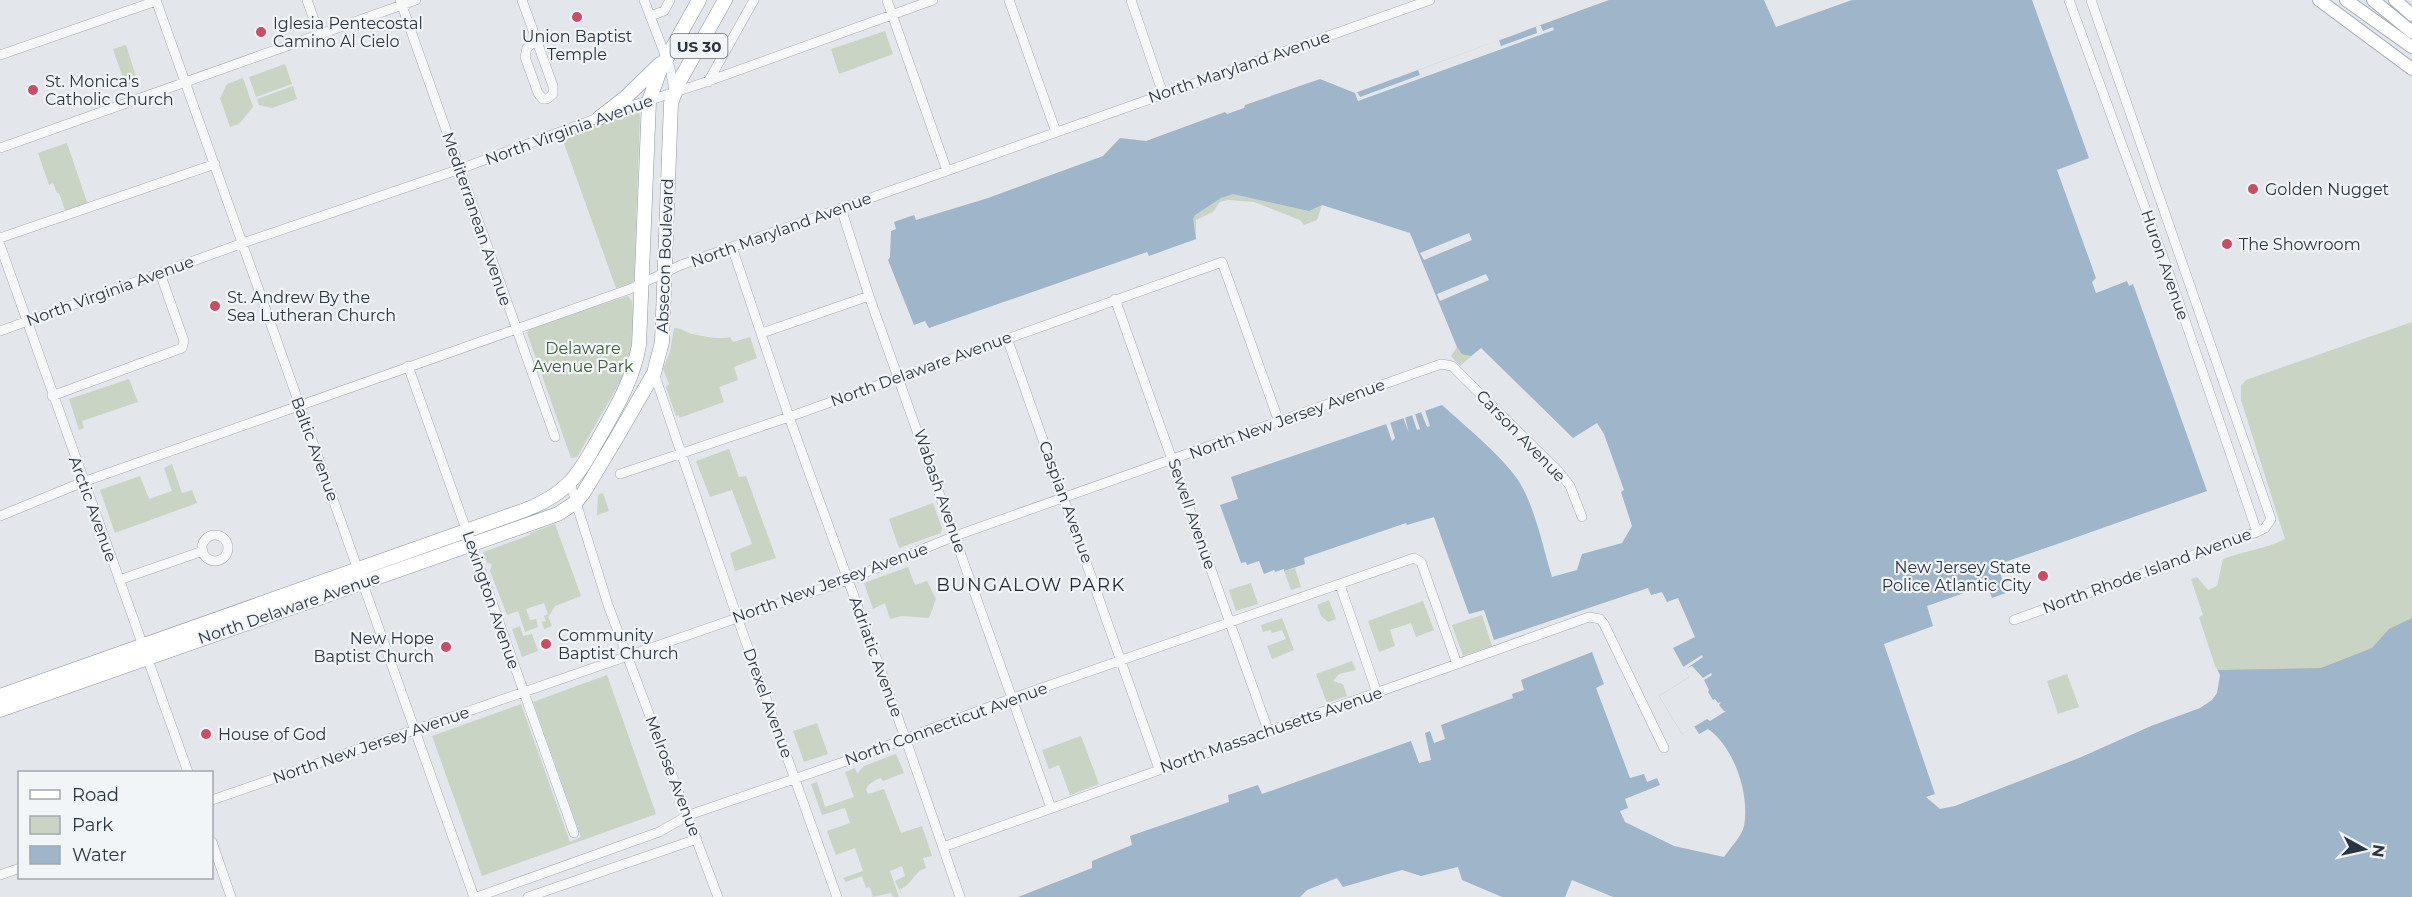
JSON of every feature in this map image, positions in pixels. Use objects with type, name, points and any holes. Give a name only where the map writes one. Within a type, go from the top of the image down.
[{"type":"highway","name":"Absecon Boulevard","points":[[570,483],[622,396],[633,371],[639,345],[650,101],[656,79],[699,0]]},
{"type":"highway","name":"Absecon Boulevard","points":[[576,502],[654,373],[661,350],[670,117],[674,92],[725,0]]},
{"type":"highway","points":[[599,118],[625,98],[666,59]]},
{"type":"highway","name":"North Delaware Avenue","points":[[469,537],[541,503],[570,483]]},
{"type":"highway","name":"North Delaware Avenue","points":[[0,696],[144,652],[469,537],[558,514],[576,502]]},
{"type":"highway","name":"North Delaware Avenue","points":[[0,710],[144,652]]},
{"type":"main road","points":[[2319,0],[2412,69]]},
{"type":"main road","points":[[2346,0],[2412,47]]},
{"type":"main road","points":[[2373,0],[2412,32]]},
{"type":"main road","points":[[2397,0],[2412,9]]},
{"type":"main road","points":[[2397,0],[2412,15]]},
{"type":"street","points":[[0,55],[156,0]]},
{"type":"street","name":"Baltic Avenue","points":[[156,0],[414,729],[476,897]]},
{"type":"street","points":[[307,0],[319,34]]},
{"type":"street","points":[[0,148],[319,34],[401,2],[416,0]]},
{"type":"street","points":[[522,0],[553,86],[553,94],[548,99],[543,99],[538,93],[525,57],[527,48],[536,40]]},
{"type":"street","points":[[644,0],[666,59],[674,92]]},
{"type":"street","points":[[650,16],[664,11],[670,0]]},
{"type":"street","points":[[708,82],[754,0]]},
{"type":"street","points":[[887,0],[947,171]]},
{"type":"street","name":"North Virginia Avenue","points":[[0,331],[243,243],[708,82],[933,0]]},
{"type":"street","points":[[1009,0],[1056,132]]},
{"type":"street","points":[[1131,0],[1163,94]]},
{"type":"street","name":"North Maryland Avenue","points":[[0,516],[83,482],[641,285],[664,273],[732,247],[1430,0]]},
{"type":"street","name":"Huron Avenue","points":[[2069,0],[2170,276],[2257,532]]},
{"type":"street","name":"Huron Avenue","points":[[2091,0],[2271,514]]},
{"type":"street","name":"Mediterranean Avenue","points":[[401,2],[555,438]]},
{"type":"street","points":[[0,238],[215,164]]},
{"type":"street","name":"Wabash Avenue","points":[[841,208],[869,296],[1052,808]]},
{"type":"street","name":"Arctic Avenue","points":[[0,245],[188,771]]},
{"type":"street","name":"Adriatic Avenue","points":[[732,247],[789,417],[906,740],[960,897]]},
{"type":"street","name":"North Delaware Avenue","points":[[620,474],[789,417],[1222,262],[1279,422]]},
{"type":"street","points":[[52,396],[182,348],[184,341],[160,273]]},
{"type":"street","points":[[762,333],[869,296]]},
{"type":"street","name":"Sewell Avenue","points":[[1114,299],[1268,729]]},
{"type":"street","name":"Caspian Avenue","points":[[1007,338],[1159,769]]},
{"type":"street","name":"North New Jersey Avenue","points":[[213,800],[847,580],[955,536],[1441,364],[1447,364]]},
{"type":"street","name":"Carson Avenue","points":[[1447,364],[1452,366],[1559,472],[1570,486],[1582,517]]},
{"type":"street","name":"Lexington Avenue","points":[[408,366],[574,833]]},
{"type":"street","name":"Drexel Avenue","points":[[654,373],[737,617],[837,897]]},
{"type":"street","points":[[570,483],[608,605],[628,656]]},
{"type":"street","name":"North Rhode Island Avenue","points":[[2014,620],[2257,532],[2269,524],[2271,514]]},
{"type":"street","points":[[119,580],[203,551]]},
{"type":"street","name":"North Connecticut Avenue","points":[[476,897],[659,832],[689,815],[906,740],[1013,699],[1414,558],[1418,558],[1421,562],[1457,664]]},
{"type":"street","points":[[1340,585],[1377,693]]},
{"type":"street","name":"North Massachusetts Avenue","points":[[944,847],[1268,729],[1377,693],[1588,617],[1600,619],[1664,748]]},
{"type":"street","name":"Melrose Avenue","points":[[628,656],[689,815],[715,896]]},
{"type":"street","points":[[528,897],[697,839]]},
{"type":"street","points":[[213,845],[231,897]]},
{"type":"street","points":[[0,875],[18,869]]},
{"type":"green space","points":[[885,31],[893,54],[839,74],[831,49]]},
{"type":"green space","points":[[126,45],[138,83],[126,87],[113,49]]},
{"type":"green space","points":[[285,64],[292,84],[256,97],[249,77]]},
{"type":"green space","points":[[243,78],[253,107],[239,124],[230,127],[220,98],[227,84]]},
{"type":"green space","points":[[293,86],[297,99],[272,108],[259,105],[257,99]]},
{"type":"green space","points":[[638,109],[640,115],[634,280],[632,284],[616,288],[562,138]]},
{"type":"green space","points":[[67,143],[88,205],[66,213],[53,183],[49,185],[38,153]]},
{"type":"green space","points":[[1213,185],[1322,205],[1317,220],[1304,225],[1300,220],[1254,202],[1228,200],[1220,202],[1213,212],[1196,220],[1196,239],[1179,245],[1184,215]]},
{"type":"green space","name":"Delaware Avenue Park","points":[[628,296],[632,301],[633,309],[631,353],[624,375],[577,457],[571,458],[527,333],[530,328]]},
{"type":"green space","points":[[2412,322],[2412,677],[2219,678],[2199,617],[2203,615],[2191,579],[2197,577],[2208,590],[2217,586],[2223,559],[2285,539],[2241,400],[2241,385],[2246,380]]},
{"type":"green space","points":[[674,328],[706,337],[730,337],[733,342],[750,337],[757,358],[734,367],[738,380],[719,387],[724,402],[679,418],[679,415],[676,416],[666,387],[669,384],[663,369],[670,352]]},
{"type":"green space","points":[[1454,340],[1481,348],[1460,366],[1451,356],[1457,347]]},
{"type":"green space","points":[[129,379],[138,402],[82,421],[84,428],[79,430],[69,399]]},
{"type":"green space","points":[[729,449],[739,477],[746,476],[776,558],[735,571],[730,553],[752,544],[732,490],[710,497],[696,461]]},
{"type":"green space","points":[[172,464],[182,493],[192,490],[197,503],[115,533],[100,490],[140,476],[149,499],[172,491],[164,468]]},
{"type":"green space","points":[[603,493],[609,511],[597,515],[598,495]]},
{"type":"green space","points":[[933,503],[942,528],[941,533],[899,548],[889,519]]},
{"type":"green space","points":[[555,524],[581,596],[555,606],[548,617],[552,626],[544,629],[542,622],[546,621],[544,616],[548,614],[544,603],[526,609],[530,620],[536,619],[538,627],[525,632],[518,611],[507,615],[490,571],[492,564],[487,563],[483,552]]},
{"type":"green space","points":[[908,567],[915,585],[927,581],[936,599],[929,618],[902,616],[890,619],[885,603],[873,609],[864,583]]},
{"type":"green space","points":[[1295,568],[1301,587],[1291,590],[1284,571]]},
{"type":"green space","points":[[1251,583],[1258,604],[1236,611],[1229,590]]},
{"type":"green space","points":[[1329,600],[1336,619],[1328,622],[1321,616],[1317,605]]},
{"type":"green space","points":[[1423,601],[1434,630],[1416,637],[1411,623],[1390,630],[1395,646],[1379,652],[1368,621]]},
{"type":"green space","points":[[1482,615],[1492,646],[1463,656],[1452,625]]},
{"type":"green space","points":[[1282,618],[1294,650],[1272,659],[1267,646],[1286,639],[1282,630],[1272,633],[1270,630],[1263,632],[1261,625]]},
{"type":"green space","points":[[520,626],[523,636],[532,634],[538,651],[522,657],[512,629]]},
{"type":"green space","points":[[1352,661],[1356,670],[1339,674],[1333,681],[1343,684],[1347,696],[1327,703],[1316,674]]},
{"type":"green space","points":[[2067,674],[2079,707],[2058,714],[2047,681]]},
{"type":"green space","points":[[607,675],[656,814],[482,876],[432,736],[521,704],[570,842],[581,837],[533,702]]},
{"type":"green space","points":[[817,723],[828,754],[804,762],[793,731]]},
{"type":"green space","points":[[1081,736],[1099,784],[1070,795],[1059,765],[1049,769],[1042,750]]},
{"type":"green space","points":[[896,754],[904,773],[883,781],[881,778],[870,783],[866,789],[868,794],[884,789],[901,833],[922,826],[932,856],[923,858],[926,868],[900,889],[903,897],[895,881],[905,876],[902,866],[890,871],[899,897],[893,897],[891,893],[873,897],[870,887],[866,888],[862,876],[846,882],[843,878],[863,871],[855,848],[836,855],[827,831],[850,823],[845,808],[822,815],[811,784],[817,782],[825,807],[854,797],[845,772],[855,768],[857,774],[864,766]]},
{"type":"water","points":[[1609,0],[1764,0],[1776,27],[1852,0],[2032,0],[2089,158],[2057,170],[2096,278],[2092,282],[2096,293],[2127,281],[2129,286],[2133,284],[2207,491],[1998,565],[2006,593],[1992,598],[1987,585],[1927,606],[1933,626],[1884,644],[1935,794],[1939,800],[2212,695],[2219,679],[2217,670],[2321,668],[2372,648],[2389,629],[2412,618],[2412,897],[1613,897],[1572,880],[1565,897],[1502,897],[1462,880],[1458,867],[1421,876],[1402,870],[1343,887],[1337,878],[1307,890],[1300,897],[1018,897],[1092,868],[1092,861],[1132,845],[1130,836],[1229,802],[1228,795],[1258,785],[1262,794],[1411,741],[1419,763],[1431,760],[1425,733],[1430,731],[1434,743],[1445,739],[1441,725],[1513,698],[1512,694],[1524,690],[1521,680],[1592,652],[1604,684],[1596,688],[1630,778],[1644,774],[1647,782],[1657,778],[1660,785],[1625,799],[1628,808],[1620,811],[1625,822],[1674,846],[1724,857],[1738,838],[1744,826],[1745,800],[1732,759],[1717,737],[1708,729],[1699,734],[1694,726],[1682,734],[1659,696],[1689,677],[1673,648],[1695,637],[1678,598],[1667,602],[1662,592],[1651,595],[1648,588],[1494,640],[1484,610],[1469,614],[1434,517],[1407,525],[1406,523],[1304,558],[1305,564],[1284,571],[1284,569],[1275,572],[1274,570],[1264,574],[1259,561],[1247,565],[1246,562],[1241,563],[1220,505],[1238,499],[1231,477],[1442,405],[1493,451],[1518,480],[1534,514],[1552,577],[1577,570],[1582,554],[1622,543],[1632,526],[1621,492],[1624,490],[1604,434],[1597,423],[1573,438],[1481,348],[1471,356],[1462,354],[1457,347],[1410,233],[1322,205],[1309,211],[1233,194],[1221,198],[1195,215],[1193,219],[1196,239],[1149,256],[1147,252],[929,328],[925,321],[914,325],[888,260],[891,231],[896,229],[894,222],[914,215],[916,220],[988,198],[1103,156],[1120,138],[1146,141],[1225,112],[1227,114],[1244,108],[1245,105],[1320,79],[1355,93]]},
{"type":"pier","points":[[1540,25],[1543,31],[1553,27],[1554,30],[1358,101],[1355,93],[1357,92],[1360,97],[1420,75],[1418,70],[1499,40],[1501,46],[1537,33],[1536,27]]},
{"type":"pier","points":[[1469,233],[1472,240],[1424,260],[1420,253]]},
{"type":"pier","points":[[1486,274],[1489,280],[1440,301],[1437,294]]},
{"type":"pier","points":[[1424,407],[1430,426],[1427,427],[1421,412],[1415,414],[1420,429],[1417,430],[1412,415],[1405,417],[1409,433],[1403,417],[1390,422],[1395,438],[1392,441],[1385,421]]},
{"type":"pier","points":[[2067,541],[2068,543],[2003,566],[2002,563]]},
{"type":"pier","points":[[1702,655],[1703,657],[1687,668],[1692,666],[1703,678],[1711,673],[1712,675],[1704,680],[1708,692],[1713,700],[1721,702],[1719,705],[1726,711],[1682,734],[1659,696],[1689,677],[1683,667]]},
{"type":"pier","points":[[2216,667],[2220,675],[2217,693],[2212,700],[2200,708],[1955,806],[1940,809],[1926,797],[1938,793],[1940,797],[2174,709],[2209,692],[2216,678],[2214,670]]},
{"type":"place","name":"Union Baptist Temple","points":[[577,17]]},
{"type":"place","name":"Iglesia Pentecostal Camino Al Cielo","points":[[261,32]]},
{"type":"place","name":"St. Monica's Catholic Church","points":[[33,90]]},
{"type":"place","name":"Golden Nugget","points":[[2253,189]]},
{"type":"place","name":"The Showroom","points":[[2227,244]]},
{"type":"place","name":"St. Andrew By the Sea Lutheran Church","points":[[215,306]]},
{"type":"place","name":"New Jersey State Police Atlantic City","points":[[2043,576]]},
{"type":"place","name":"Community Baptist Church","points":[[546,644]]},
{"type":"place","name":"New Hope Baptist Church","points":[[446,647]]},
{"type":"place","name":"House of God","points":[[206,734]]},
{"type":"district","name":"BUNGALOW PARK","points":[[1031,585]]}]
